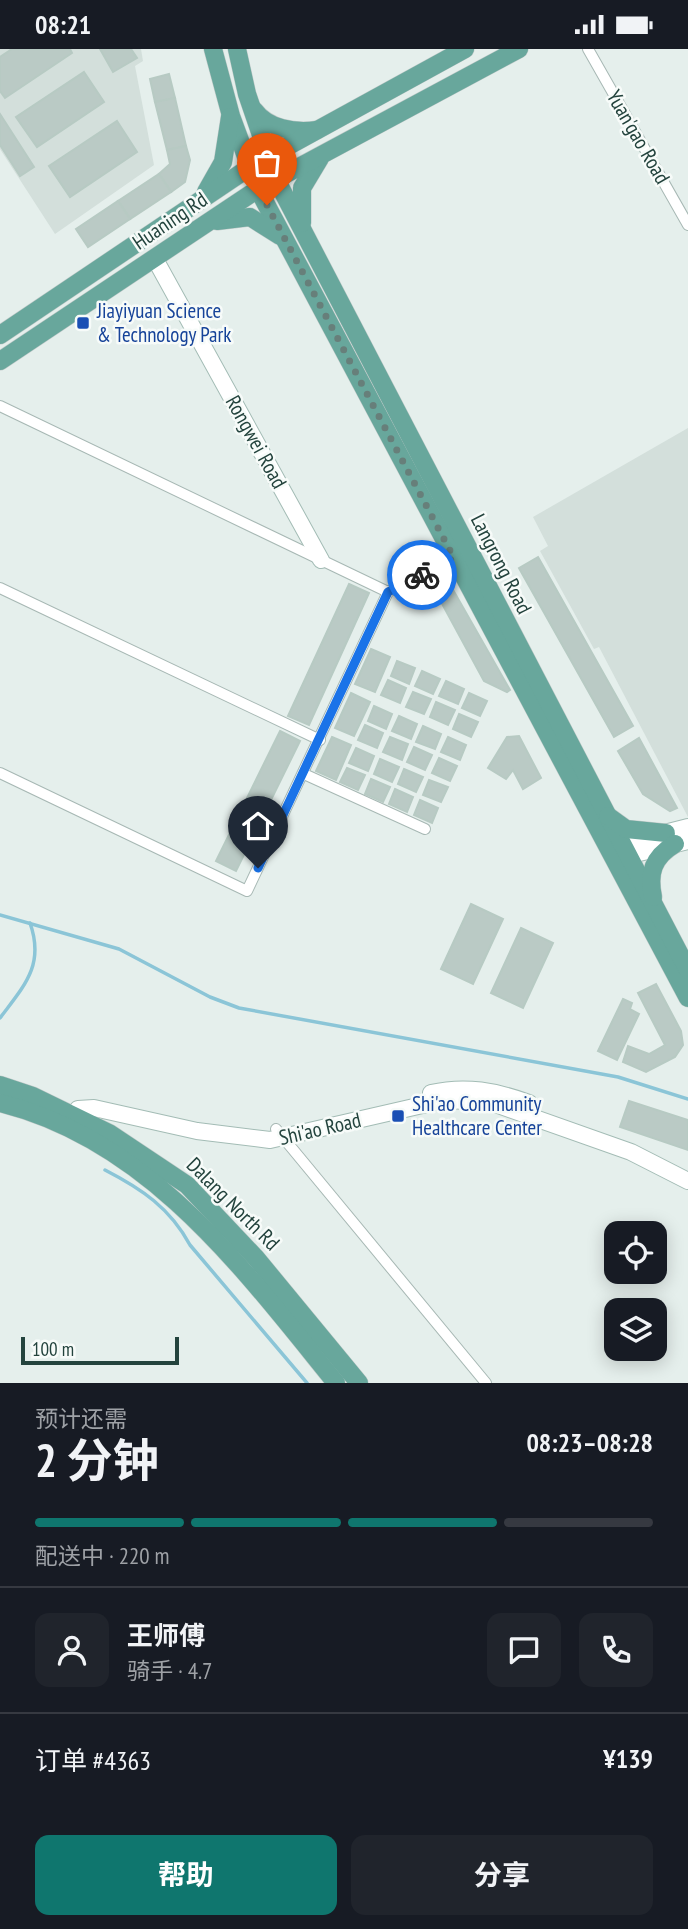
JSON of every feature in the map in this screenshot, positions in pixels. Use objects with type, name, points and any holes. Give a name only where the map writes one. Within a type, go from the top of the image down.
[{"type":"main road","points":[[195,205],[221,169],[229,133],[229,110],[213,49]]},
{"type":"main road","name":"Langrong Road","points":[[237,49],[250,105],[276,179],[605,814],[620,852]]},
{"type":"main road","name":"Huaning Rd","points":[[0,335],[250,167],[465,49]]},
{"type":"main road","name":"Huaning Rd","points":[[0,361],[258,189],[519,49]]},
{"type":"main road","points":[[250,105],[261,119],[278,127],[302,131],[320,129]]},
{"type":"main road","name":"Langrong Road","points":[[229,110],[258,189],[454,558],[688,970]]},
{"type":"main road","points":[[304,233],[300,206],[302,188],[318,161],[328,151]]},
{"type":"main road","points":[[207,224],[235,217],[256,218],[275,232],[290,249]]},
{"type":"main road","name":"Rongwei Road","points":[[155,259],[321,559]]},
{"type":"main road","points":[[605,814],[626,829],[676,839]]},
{"type":"main road","points":[[655,908],[651,879],[653,865],[688,827]]},
{"type":"main road","points":[[676,839],[620,852],[688,998]]},
{"type":"main road","name":"Dalang North Rd","points":[[0,1085],[75,1115],[147,1156],[187,1185],[256,1258],[359,1383]]},
{"type":"main road","name":"Shi'ao Road","points":[[75,1115],[74,1112],[85,1108],[237,1137],[270,1140],[280,1133],[441,1090],[476,1089],[508,1095],[616,1136],[688,1169]]},
{"type":"main road","name":"Shi'ao Road","points":[[280,1133],[439,1101],[484,1100],[631,1152],[688,1181]]},
{"type":"main road","name":"Dalang North Rd","points":[[0,1103],[56,1122],[172,1196],[223,1245],[336,1383]]},
{"type":"street","name":"Yuan'gao Road","points":[[588,49],[688,225]]},
{"type":"street","points":[[0,406],[388,592]]},
{"type":"street","points":[[0,773],[247,891],[388,592],[454,558],[476,564]]},
{"type":"street","points":[[0,588],[320,740]]},
{"type":"street","points":[[304,774],[425,829]]},
{"type":"street","points":[[280,1133],[486,1383]]},
{"type":"shaded area","points":[[0,49],[141,49],[143,61],[135,66],[154,165],[55,234],[0,149]]},
{"type":"shaded area","points":[[688,428],[688,817],[599,647],[594,649],[540,551],[548,546],[533,517]]},
{"type":"building","points":[[12,49],[70,49],[72,53],[5,98],[0,91],[0,57]]},
{"type":"building","points":[[100,49],[131,49],[137,58],[113,72]]},
{"type":"building","points":[[84,72],[104,102],[37,147],[16,117]]},
{"type":"building","points":[[169,74],[175,98],[155,102],[150,79]]},
{"type":"building","points":[[175,98],[186,146],[167,150],[155,102]]},
{"type":"building","points":[[0,114],[34,167],[20,176],[0,145]]},
{"type":"building","points":[[117,121],[137,152],[70,197],[49,166]]},
{"type":"building","points":[[186,146],[190,160],[185,182],[171,192],[159,174],[170,164],[167,150]]},
{"type":"building","points":[[159,174],[171,192],[130,219],[118,201]]},
{"type":"building","points":[[118,201],[130,219],[88,247],[76,229]]},
{"type":"building","points":[[538,557],[633,726],[614,737],[519,568]]},
{"type":"building","points":[[448,581],[510,690],[507,692],[484,681],[434,589]]},
{"type":"building","points":[[349,584],[369,593],[309,725],[288,716]]},
{"type":"building","points":[[371,649],[390,657],[375,692],[355,684]]},
{"type":"building","points":[[397,661],[415,668],[409,684],[391,676]]},
{"type":"building","points":[[422,671],[440,679],[433,694],[415,686]]},
{"type":"building","points":[[388,680],[406,688],[400,703],[381,695]]},
{"type":"building","points":[[446,681],[464,689],[458,704],[439,696]]},
{"type":"building","points":[[413,692],[431,699],[424,714],[406,707]]},
{"type":"building","points":[[351,693],[370,702],[354,736],[335,728]]},
{"type":"building","points":[[469,693],[487,701],[480,716],[462,708]]},
{"type":"building","points":[[436,702],[455,710],[448,725],[430,717]]},
{"type":"building","points":[[374,706],[392,714],[386,729],[368,721]]},
{"type":"building","points":[[459,714],[478,722],[471,737],[453,729]]},
{"type":"building","points":[[399,716],[417,724],[411,739],[392,731]]},
{"type":"building","points":[[365,725],[383,733],[377,748],[358,740]]},
{"type":"building","points":[[423,726],[441,734],[435,749],[416,742]]},
{"type":"building","points":[[280,731],[300,741],[236,871],[216,861]]},
{"type":"building","points":[[519,736],[541,778],[523,789],[513,770],[506,779],[488,768],[507,737]]},
{"type":"building","points":[[332,737],[351,745],[336,780],[316,771]]},
{"type":"building","points":[[390,737],[408,744],[402,760],[383,752]]},
{"type":"building","points":[[448,737],[466,745],[460,760],[441,752]]},
{"type":"building","points":[[639,738],[677,808],[670,811],[643,794],[618,751]]},
{"type":"building","points":[[414,747],[432,755],[425,770],[407,762]]},
{"type":"building","points":[[356,748],[374,756],[368,771],[349,763]]},
{"type":"building","points":[[439,758],[457,766],[450,781],[432,773]]},
{"type":"building","points":[[380,759],[399,767],[392,782],[374,774]]},
{"type":"building","points":[[347,768],[365,775],[358,790],[340,782]]},
{"type":"building","points":[[404,769],[423,777],[416,792],[398,784]]},
{"type":"building","points":[[371,779],[390,787],[383,802],[365,794]]},
{"type":"building","points":[[429,780],[448,787],[441,802],[423,795]]},
{"type":"building","points":[[395,789],[413,797],[407,812],[389,804]]},
{"type":"building","points":[[420,800],[438,808],[432,823],[414,815]]},
{"type":"building","points":[[471,904],[503,919],[473,984],[441,969]]},
{"type":"building","points":[[521,928],[553,943],[523,1008],[491,993]]},
{"type":"building","points":[[656,984],[681,1031],[683,1045],[675,1057],[646,1072],[623,1062],[628,1046],[649,1054],[665,1045],[638,993]]},
{"type":"building","points":[[623,999],[632,1003],[630,1009],[639,1014],[617,1060],[598,1051]]},
{"type":"building","points":[[629,1101],[688,1120],[688,1150],[620,1127]]},
{"type":"waterway","points":[[0,915],[119,949],[210,997],[239,1008],[618,1077],[688,1099]]},
{"type":"waterway","points":[[0,1018],[30,974],[35,951],[30,923]]},
{"type":"waterway","points":[[105,1170],[143,1192],[164,1210],[190,1245],[307,1383]]},
{"type":"way so far","points":[[267,205],[454,558],[422,575]]},
{"type":"place","name":"Jiayiyuan Science & Technology Park","points":[[83,323]]},
{"type":"place","name":"Shi'ao Community Healthcare Center","points":[[398,1116]]},
{"type":"route","points":[[258,868],[388,592],[422,575]]}]
